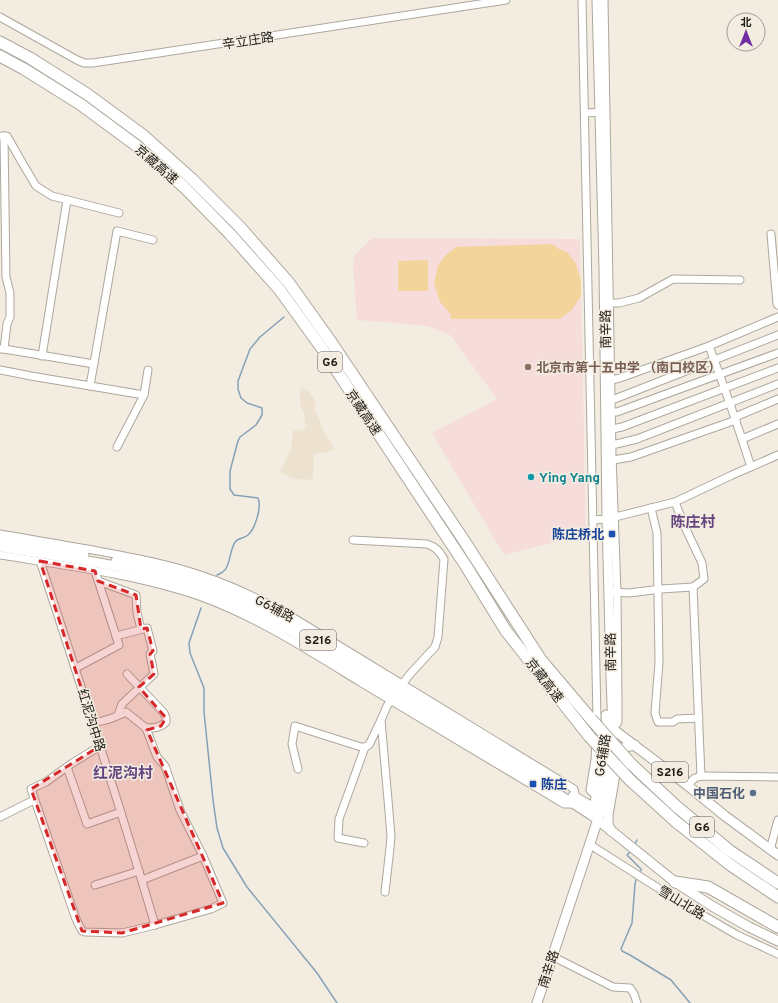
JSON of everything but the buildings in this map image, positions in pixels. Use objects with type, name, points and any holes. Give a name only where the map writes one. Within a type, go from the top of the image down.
[{"type":"highway","name":"京藏高速","points":[[0,42],[30,58],[87,94],[144,136],[192,179],[238,226],[289,283],[331,342],[466,543],[542,660],[631,764],[676,806],[730,851],[778,883]]},
{"type":"highway","name":"京藏高速","points":[[0,56],[24,69],[80,104],[137,146],[184,187],[230,234],[279,289],[334,367],[466,566],[506,631],[589,736],[630,780],[675,821],[723,859],[778,897]]},
{"type":"highway","points":[[675,882],[708,887],[778,927]]},
{"type":"main road","name":"南辛路","points":[[592,0],[596,112],[604,519],[610,727]]},
{"type":"main road","name":"南辛路","points":[[596,112],[597,0]]},
{"type":"main road","name":"南辛路","points":[[604,519],[613,592],[610,727]]},
{"type":"main road","name":"G6辅路","points":[[0,541],[119,561],[162,570],[204,583],[243,598],[294,625],[397,692],[575,801],[675,882],[743,924],[778,941]]},
{"type":"main road","name":"G6辅路","points":[[0,547],[118,567],[161,577],[202,589],[266,618],[397,692]]},
{"type":"main road","name":"G6辅路","points":[[594,815],[596,796],[610,727],[774,853]]},
{"type":"main road","points":[[594,815],[602,804],[610,727]]},
{"type":"main road","points":[[611,831],[608,824],[608,815],[618,757],[625,748],[635,745]]},
{"type":"main road","name":"南辛路","points":[[537,1003],[589,844],[594,815]]},
{"type":"street","name":"辛立庄路","points":[[0,17],[77,60],[84,63],[93,63],[506,0]]},
{"type":"street","points":[[582,0],[596,112],[610,303],[612,400],[613,460],[604,519],[594,719],[595,760],[590,790],[596,796]]},
{"type":"street","points":[[596,112],[604,0]]},
{"type":"street","points":[[94,364],[2,349],[7,324],[10,317],[10,293],[6,277],[2,136],[7,136],[36,186],[52,196],[119,214]]},
{"type":"street","points":[[42,356],[67,200]]},
{"type":"street","points":[[90,386],[117,231],[153,240]]},
{"type":"street","points":[[771,234],[778,305]]},
{"type":"street","points":[[610,303],[619,303],[639,298],[673,279],[740,280]]},
{"type":"street","points":[[611,380],[709,346],[778,316]]},
{"type":"street","points":[[612,400],[778,334]]},
{"type":"street","points":[[709,346],[736,419],[750,467]]},
{"type":"street","points":[[612,412],[617,412],[778,353]]},
{"type":"street","points":[[612,429],[622,427],[778,368]]},
{"type":"street","points":[[0,370],[144,395]]},
{"type":"street","points":[[117,447],[144,395],[148,370]]},
{"type":"street","points":[[612,445],[637,439],[778,384]]},
{"type":"street","points":[[613,460],[630,457],[736,419],[778,399]]},
{"type":"street","points":[[742,439],[778,424]]},
{"type":"street","points":[[604,519],[675,502],[778,455]]},
{"type":"street","points":[[613,592],[629,593],[657,589],[692,587],[704,579],[702,563],[675,502]]},
{"type":"street","points":[[651,508],[657,533],[658,662],[655,713],[658,722],[673,722],[677,719],[699,718]]},
{"type":"street","name":"G6辅路","points":[[0,534],[164,564],[206,577],[245,592],[297,620],[397,692]]},
{"type":"street","points":[[353,540],[427,544],[434,546],[444,559],[438,637],[435,647],[410,674],[387,706],[369,745],[365,747],[339,819],[338,838],[364,842]]},
{"type":"street","name":"G6辅路","points":[[0,555],[117,574],[159,584],[199,596],[237,611],[287,638],[397,692],[574,789],[575,801]]},
{"type":"street","name":"红泥沟中路","points":[[40,561],[76,668],[155,925]]},
{"type":"street","points":[[76,668],[119,645],[95,571]]},
{"type":"street","points":[[98,581],[136,595],[141,629]]},
{"type":"street","points":[[692,587],[701,776]]},
{"type":"street","points":[[116,636],[147,628],[153,651],[150,654],[154,674],[122,704],[118,715]]},
{"type":"street","points":[[127,674],[164,713],[166,718],[166,722],[161,726],[146,728]]},
{"type":"street","points":[[92,720],[97,722],[102,721],[126,712],[146,728],[157,757],[165,766],[180,810],[203,856],[223,903],[155,925],[122,933],[82,931],[76,919],[31,789],[46,782],[100,746]]},
{"type":"street","points":[[594,719],[610,727]]},
{"type":"street","points":[[381,720],[391,836],[385,892]]},
{"type":"street","points":[[298,769],[292,744],[295,726],[360,747],[365,747]]},
{"type":"street","points":[[67,767],[88,824],[121,812]]},
{"type":"street","points":[[687,785],[695,778],[701,776],[778,777]]},
{"type":"street","points":[[0,817],[34,800]]},
{"type":"street","points":[[774,853],[778,820]]},
{"type":"street","name":"雪山北路","points":[[589,844],[680,902],[737,935],[778,954]]},
{"type":"street","points":[[142,880],[203,856]]},
{"type":"street","points":[[95,885],[139,871]]},
{"type":"street","points":[[552,956],[613,987],[630,988],[637,1003]]},
{"type":"highlighted area","points":[[40,561],[95,571],[98,581],[136,595],[141,629],[147,628],[153,651],[150,654],[154,674],[139,687],[166,718],[161,726],[147,730],[223,903],[122,933],[82,931],[31,789],[100,746]]},
{"type":"shaded area","name":"北京市第十五中学 （南口校区）","points":[[372,238],[580,239],[586,534],[504,555],[432,433],[497,399],[450,335],[428,326],[357,320],[353,264],[355,255]]},
{"type":"shaded area","points":[[552,244],[567,252],[576,264],[581,280],[581,296],[571,311],[559,319],[451,319],[450,313],[440,302],[434,283],[438,266],[444,257],[456,247]]},
{"type":"shaded area","points":[[428,260],[428,291],[398,291],[398,261]]},
{"type":"shaded area","points":[[301,388],[306,389],[315,400],[315,410],[324,432],[335,449],[329,452],[314,454],[313,478],[309,480],[291,478],[280,472],[291,449],[293,431],[306,429],[304,413],[300,404]]},
{"type":"waterway","points":[[217,575],[227,567],[236,541],[247,536],[251,532],[257,518],[259,507],[258,498],[234,495],[230,489],[230,471],[238,441],[240,437],[256,425],[262,415],[262,408],[247,403],[241,398],[238,389],[238,381],[250,349],[260,337],[284,317]]},
{"type":"waterway","points":[[201,608],[189,643],[190,653],[204,688],[204,712],[213,800],[217,828],[223,848],[247,887],[317,973],[337,1003]]},
{"type":"waterway","points":[[635,844],[637,840]]},
{"type":"waterway","points":[[630,852],[627,855],[641,869],[641,871]]},
{"type":"waterway","points":[[636,880],[632,923],[621,949],[671,980],[690,1003]]},
{"type":"place","name":"北京市第十五中学 （南口校区）","points":[[528,367]]},
{"type":"place","name":"Ying Yang","points":[[531,477]]},
{"type":"place","name":"陈庄桥北","points":[[612,534]]},
{"type":"place","name":"陈庄","points":[[533,784]]},
{"type":"place","name":"中国石化","points":[[753,793]]},
{"type":"district","name":"陈庄村","points":[[693,522]]},
{"type":"district","name":"红泥沟村","points":[[123,773]]}]
